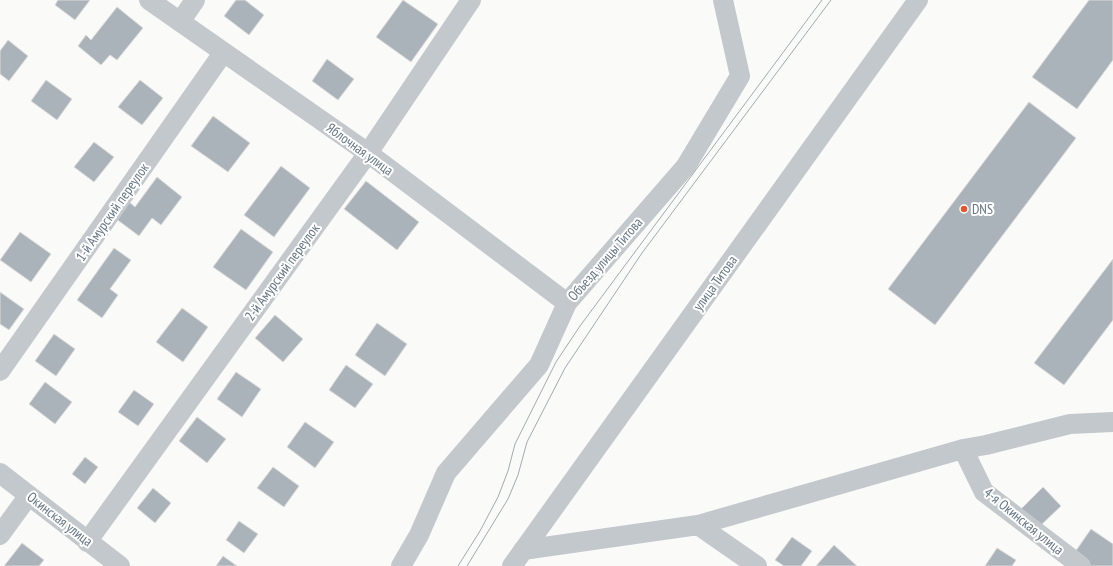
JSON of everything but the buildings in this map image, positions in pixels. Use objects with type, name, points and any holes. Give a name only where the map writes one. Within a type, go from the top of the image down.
[{"type":"street","name":"Яблочная улица","points":[[149,0],[368,153],[567,303]]},
{"type":"street","points":[[180,22],[195,0]]},
{"type":"street","name":"2-й Амурский переулок","points":[[87,542],[368,153],[472,0]]},
{"type":"street","name":"Объезд улицы Титова","points":[[401,566],[419,535],[446,473],[540,365],[567,303],[686,166],[740,76],[723,0]]},
{"type":"street","name":"улица Титова","points":[[512,566],[918,0]]},
{"type":"street","name":"1-й Амурский переулок","points":[[0,371],[223,53]]},
{"type":"street","points":[[523,550],[698,525],[963,449],[1070,424],[1113,422]]},
{"type":"street","name":"4-я Окинская улица","points":[[963,449],[984,492],[1081,566]]},
{"type":"street","name":"Окинская улица","points":[[0,472],[87,542],[120,566]]},
{"type":"street","points":[[0,535],[29,495]]},
{"type":"street","points":[[698,525],[757,566]]},
{"type":"tram line","points":[[458,566],[480,531],[498,497],[508,471],[515,444],[556,362],[580,326],[822,0]]},
{"type":"tram line","points":[[467,566],[508,499],[518,475],[527,442],[565,368],[642,253],[831,0]]},
{"type":"place","name":"DNS","points":[[964,209]]}]
